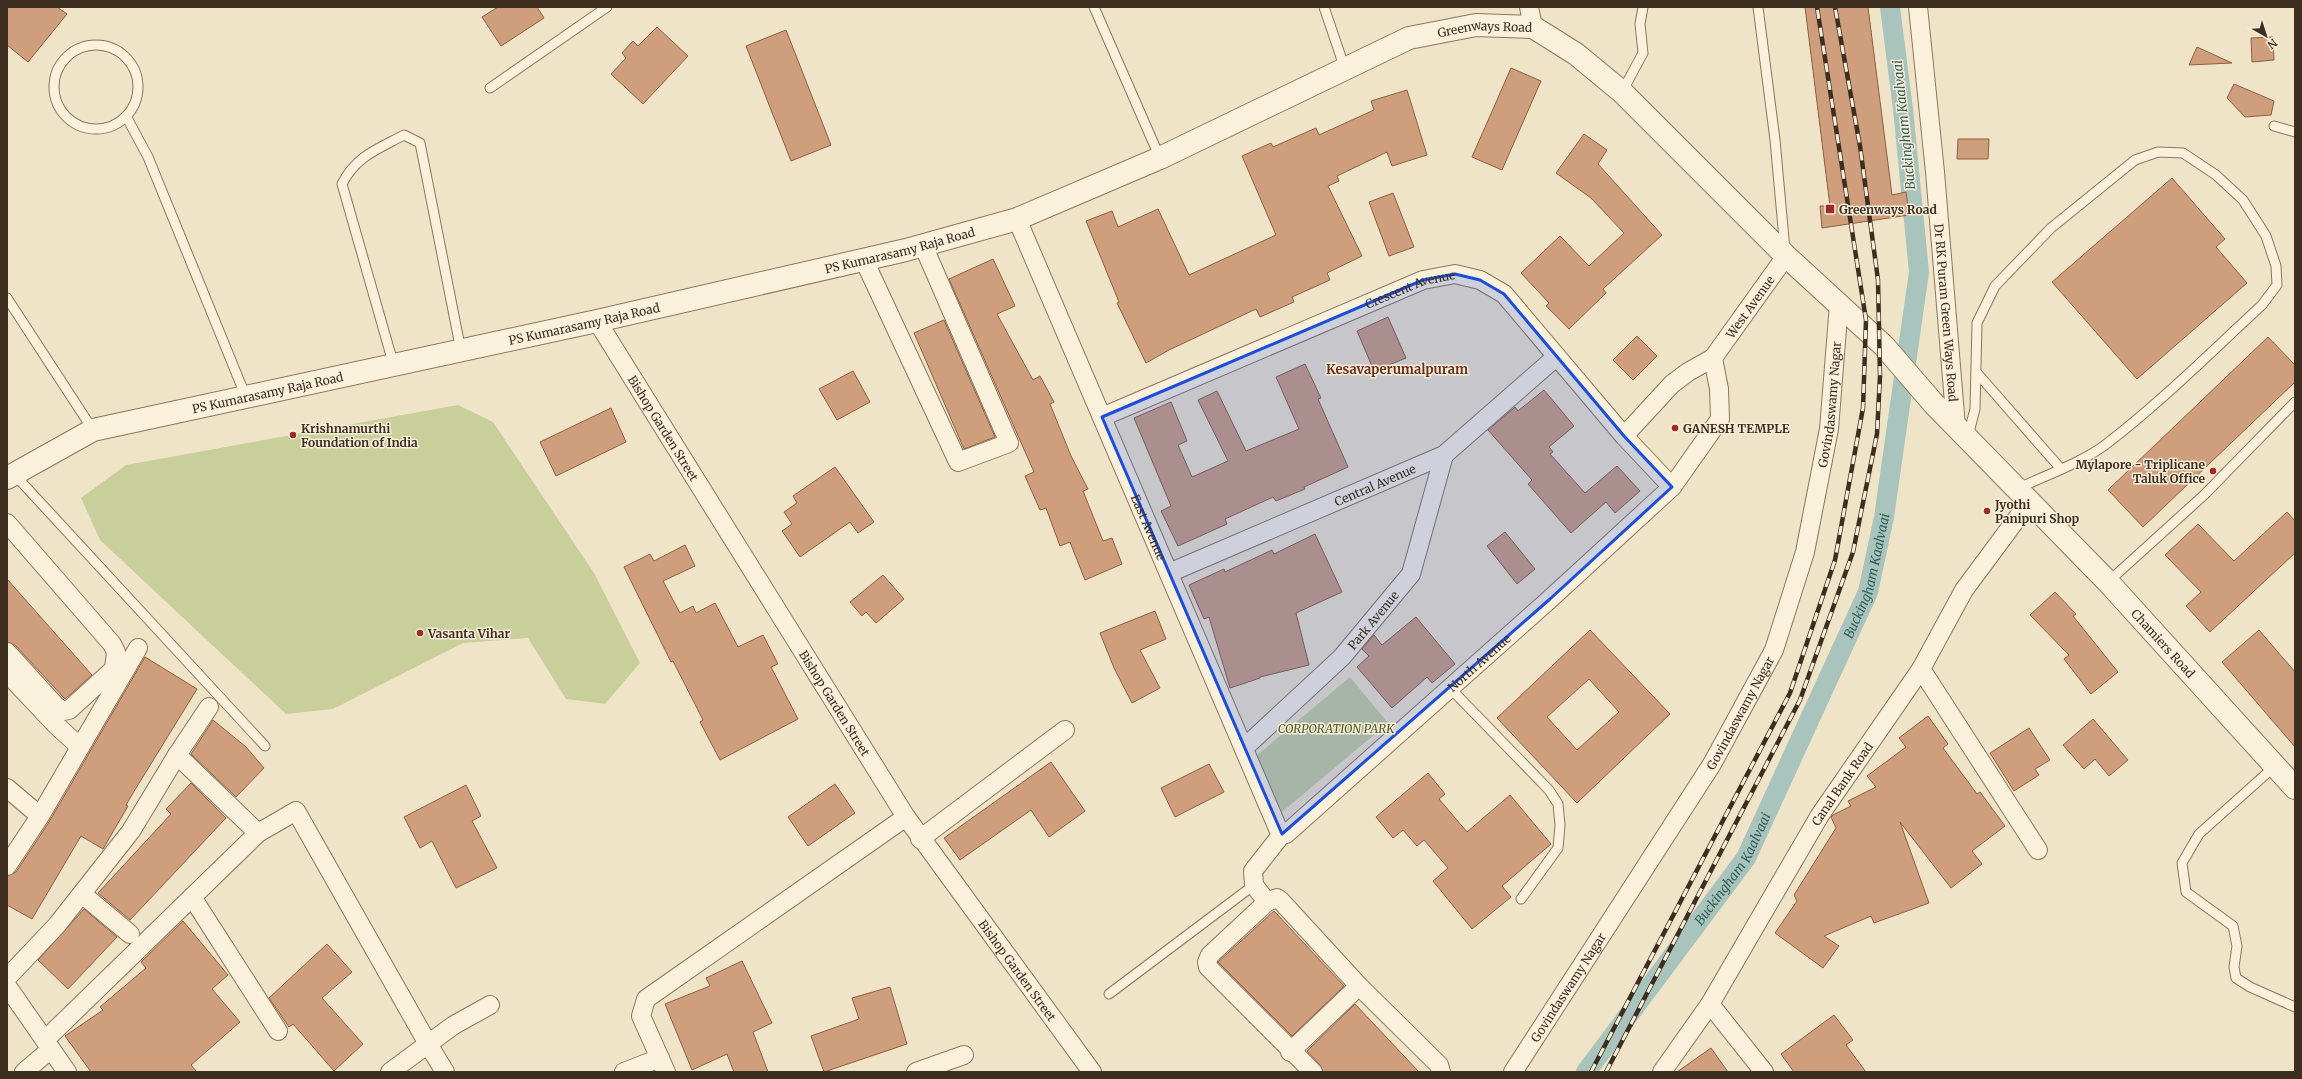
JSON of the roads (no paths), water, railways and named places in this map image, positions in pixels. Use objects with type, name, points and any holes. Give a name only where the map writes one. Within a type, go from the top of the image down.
[{"type":"street","name":"Dr RK Puram Green Ways Road","points":[[1918,7],[1962,433]]},
{"type":"street","name":"Greenways Road","points":[[1160,158],[1409,38],[1476,25],[1531,17],[1622,92],[1786,256],[1884,346],[1934,404],[2023,495]]},
{"type":"street","name":"PS Kumarasamy Raja Road","points":[[10,476],[92,430],[246,398],[597,321],[864,260],[923,245],[1017,219],[1160,158]]},
{"type":"street","name":"East Avenue","points":[[1017,219],[1279,831],[1282,834]]},
{"type":"street","points":[[864,260],[958,462],[1009,443],[923,245]]},
{"type":"street","name":"West Avenue","points":[[1624,436],[1672,384],[1688,372],[1713,358],[1786,256]]},
{"type":"street","name":"Crescent Avenue","points":[[1102,417],[1423,280],[1455,274],[1480,280],[1504,294],[1624,436],[1672,487]]},
{"type":"street","name":"Govindaswamy Nagar","points":[[1512,1072],[1712,764],[1774,650],[1805,552],[1829,429],[1839,304]]},
{"type":"street","name":"Bishop Garden Street","points":[[597,321],[920,839],[1092,1072]]},
{"type":"street","name":"Central Avenue","points":[[1169,573],[1444,455],[1556,357]]},
{"type":"street","points":[[1672,487],[1720,419],[1719,389],[1713,358]]},
{"type":"street","name":"Park Avenue","points":[[1244,748],[1342,657],[1410,574],[1444,455]]},
{"type":"street","name":"North Avenue","points":[[1254,885],[1253,871],[1282,834],[1286,834],[1449,687],[1550,599],[1672,487]]},
{"type":"street","name":"Chamiers Road","points":[[2023,495],[2108,582],[2295,788]]},
{"type":"street","name":"Canal Bank Road","points":[[1662,1072],[1710,1004],[1820,815],[1921,669],[1964,590],[2023,495]]},
{"type":"street","points":[[7,523],[112,644],[116,652],[114,669],[69,710],[63,711],[56,706],[7,652]]},
{"type":"street","points":[[7,866],[40,816],[138,648]]},
{"type":"street","points":[[1921,669],[2038,850]]},
{"type":"street","points":[[7,673],[56,725],[80,747]]},
{"type":"street","points":[[7,978],[57,925],[132,831],[177,755],[210,707]]},
{"type":"street","points":[[920,839],[1065,730]]},
{"type":"street","points":[[177,755],[258,833]]},
{"type":"street","points":[[7,788],[40,816]]},
{"type":"street","points":[[24,1072],[48,1044],[192,897],[258,833],[296,811],[445,1072]]},
{"type":"street","points":[[624,1072],[663,1065],[641,1016],[646,999],[906,817]]},
{"type":"street","points":[[1254,885],[1267,902]]},
{"type":"street","points":[[82,894],[130,934]]},
{"type":"street","points":[[192,897],[278,1031]]},
{"type":"street","points":[[1313,1072],[1290,1052],[1211,971],[1207,962],[1210,955],[1267,902],[1277,898],[1359,986],[1439,1065],[1441,1072]]},
{"type":"street","points":[[7,986],[67,1072]]},
{"type":"street","points":[[1290,1052],[1359,986]]},
{"type":"street","points":[[1710,1004],[1764,1072]]},
{"type":"street","points":[[395,1067],[454,1025],[490,1005]]},
{"type":"street","points":[[916,1072],[964,1055]]},
{"type":"lane","points":[[490,88],[607,7]]},
{"type":"lane","points":[[1094,7],[1160,158]]},
{"type":"lane","points":[[1324,7],[1345,68]]},
{"type":"lane","points":[[1622,92],[1643,53],[1640,24],[1643,7]]},
{"type":"lane","points":[[1758,7],[1775,140],[1786,256]]},
{"type":"lane","points":[[98,45],[112,47],[124,54],[132,65],[138,84],[134,104],[126,116],[115,124],[102,128],[88,128],[64,114],[57,102],[54,88],[56,74],[62,62],[72,52],[85,46],[98,45]]},
{"type":"lane","points":[[126,116],[148,157],[246,398]]},
{"type":"lane","points":[[2274,126],[2295,132]]},
{"type":"lane","points":[[394,366],[342,184],[348,171],[359,159],[404,135],[420,143],[462,351]]},
{"type":"lane","points":[[1962,433],[1974,409],[1977,373],[1977,324],[1995,286],[2050,228],[2135,160],[2158,152],[2183,153],[2216,175],[2243,200],[2266,236],[2276,266],[2277,285],[2262,305],[2144,413],[2104,446],[2061,469],[2023,495]]},
{"type":"lane","points":[[7,298],[92,430]]},
{"type":"lane","points":[[1977,373],[2061,469]]},
{"type":"lane","points":[[2108,582],[2204,495],[2295,402]]},
{"type":"lane","points":[[10,476],[265,746]]},
{"type":"lane","points":[[1449,687],[1549,790],[1558,804],[1560,825],[1558,848],[1521,899]]},
{"type":"lane","points":[[2275,766],[2199,834],[2182,863],[2186,892],[2233,926],[2237,946],[2234,967],[2236,978],[2250,987],[2295,1007]]},
{"type":"lane","points":[[1109,994],[1254,885]]},
{"type":"waterway","name":"Buckingham Kaalvaai","points":[[1586,1072],[1746,858],[1868,592],[1884,517],[1919,272],[1903,109],[1890,7]]},
{"type":"railway","points":[[1591,1072],[1790,693],[1835,560],[1863,408],[1866,320],[1817,7]]},
{"type":"railway","points":[[1606,1072],[1800,700],[1853,552],[1877,434],[1880,376],[1878,280],[1860,146],[1835,7]]},
{"type":"place","name":"Greenways Road","points":[[1830,209]]},
{"type":"place","name":"GANESH TEMPLE","points":[[1675,428]]},
{"type":"place","name":"Krishnamurthi Foundation of India","points":[[293,435]]},
{"type":"place","name":"Mylapore - Triplicane Taluk Office","points":[[2213,471]]},
{"type":"place","name":"Jyothi Panipuri Shop","points":[[1987,511]]},
{"type":"place","name":"Vasanta Vihar","points":[[420,633]]},
{"type":"district","name":"Kesavaperumalpuram","points":[[1397,369]]},
{"type":"park label","name":"CORPORATION PARK","points":[[1336,728]]}]
